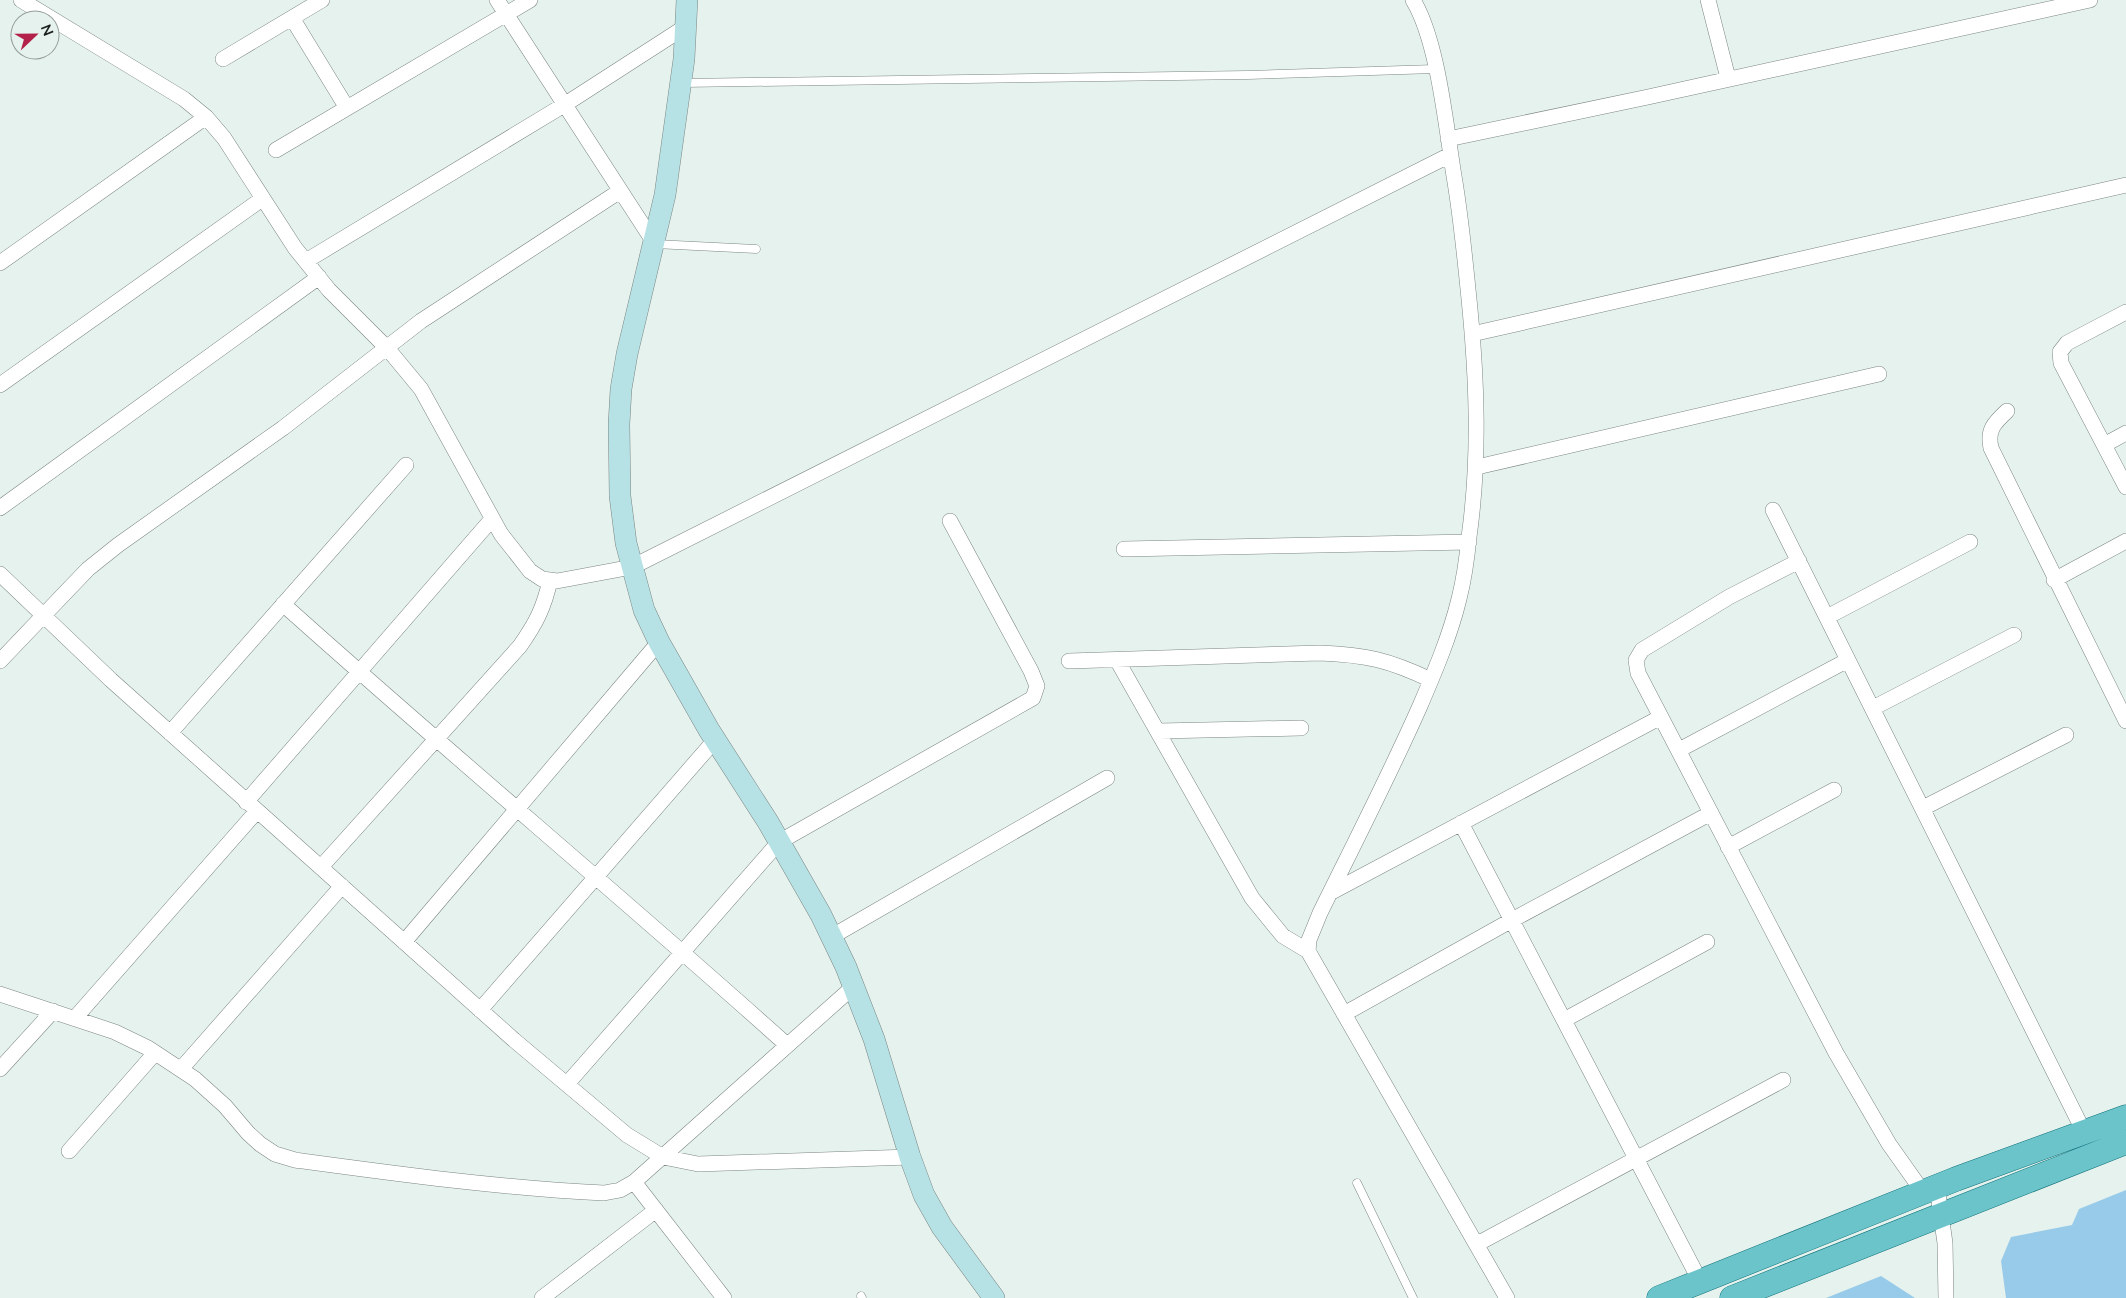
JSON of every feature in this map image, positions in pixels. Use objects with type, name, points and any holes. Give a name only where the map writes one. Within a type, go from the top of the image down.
[{"type":"main road","points":[[1659,1298],[1930,1189],[2126,1117]]},
{"type":"main road","points":[[1732,1298],[2126,1142]]},
{"type":"street","points":[[21,0],[184,99],[206,117],[224,138],[278,225],[306,262],[388,348],[421,389],[492,519],[515,554],[530,571],[542,579],[557,581],[632,567],[1450,155]]},
{"type":"street","points":[[223,59],[322,0]]},
{"type":"street","points":[[497,0],[655,244]]},
{"type":"street","points":[[276,150],[530,0]]},
{"type":"street","points":[[687,0],[680,83],[665,195],[655,244],[627,354],[620,406],[620,496],[624,535],[644,610],[659,642],[715,740],[779,842],[832,937],[874,1039],[910,1157],[924,1195],[942,1227],[994,1298]]},
{"type":"street","points":[[1308,951],[1310,940],[1330,893],[1402,747],[1439,662],[1459,599],[1477,467],[1476,397],[1472,334],[1458,203],[1429,40],[1413,0]]},
{"type":"street","points":[[1708,0],[1728,78]]},
{"type":"street","points":[[1448,139],[2090,0]]},
{"type":"street","points":[[292,18],[347,108]]},
{"type":"street","points":[[306,262],[564,105],[685,27]]},
{"type":"street","points":[[0,263],[206,117]]},
{"type":"street","points":[[1472,334],[2126,185]]},
{"type":"street","points":[[0,661],[88,569],[118,545],[283,428],[453,299],[620,191]]},
{"type":"street","points":[[0,384],[262,199]]},
{"type":"street","points":[[0,508],[319,277]]},
{"type":"street","points":[[2126,312],[2067,343],[2060,352],[2061,363],[2126,487]]},
{"type":"street","points":[[1477,467],[1878,374]]},
{"type":"street","points":[[2007,412],[1996,422],[1990,431],[1988,438],[1990,448],[2054,580],[2126,721]]},
{"type":"street","points":[[2104,445],[2126,433]]},
{"type":"street","points":[[170,733],[406,465]]},
{"type":"street","points":[[1773,510],[2084,1132]]},
{"type":"street","points":[[75,1018],[252,806],[359,672],[492,519]]},
{"type":"street","points":[[566,1084],[779,842],[1033,698],[1037,686],[1031,671],[950,521]]},
{"type":"street","points":[[1124,549],[1468,542]]},
{"type":"street","points":[[1827,617],[1970,542]]},
{"type":"street","points":[[2054,580],[2126,542]]},
{"type":"street","points":[[1799,561],[1729,597],[1642,650],[1636,660],[1638,673],[1836,1053],[1889,1144],[1930,1189],[1941,1214],[1946,1260],[1946,1298]]},
{"type":"street","points":[[0,574],[170,733],[480,1010],[627,1136],[663,1157],[698,1164],[910,1157]]},
{"type":"street","points":[[321,867],[524,639],[538,620],[545,602],[550,580]]},
{"type":"street","points":[[284,604],[359,672],[682,951],[787,1045]]},
{"type":"street","points":[[1873,708],[2014,635]]},
{"type":"street","points":[[404,942],[659,642]]},
{"type":"street","points":[[1069,661],[1320,653],[1350,654],[1389,661],[1431,680]]},
{"type":"street","points":[[1117,660],[1159,731],[1252,898],[1282,936],[1308,951],[1507,1298]]},
{"type":"street","points":[[1679,750],[1848,660]]},
{"type":"street","points":[[1330,893],[1661,717]]},
{"type":"street","points":[[1159,731],[1301,728]]},
{"type":"street","points":[[1923,808],[2066,735]]},
{"type":"street","points":[[480,1010],[715,740]]},
{"type":"street","points":[[832,937],[1107,778]]},
{"type":"street","points":[[1728,846],[1834,790]]},
{"type":"street","points":[[1344,1014],[1512,920],[1711,813]]},
{"type":"street","points":[[1461,823],[1700,1282]]},
{"type":"street","points":[[181,1069],[342,886]]},
{"type":"street","points":[[1564,1020],[1707,942]]},
{"type":"street","points":[[0,994],[115,1032],[155,1052],[195,1079],[225,1106],[248,1133],[260,1144],[276,1154],[295,1160],[430,1178],[604,1193],[620,1190],[634,1182],[853,986]]},
{"type":"street","points":[[0,1069],[53,1011]]},
{"type":"street","points":[[70,1151],[155,1052]]},
{"type":"street","points":[[1477,1244],[1784,1080]]},
{"type":"street","points":[[634,1182],[724,1298]]},
{"type":"street","points":[[542,1298],[656,1210]]},
{"type":"lane","points":[[680,83],[1229,76],[1435,69]]},
{"type":"lane","points":[[655,244],[756,249]]},
{"type":"lane","points":[[1357,1183],[1413,1298]]},
{"type":"water","points":[[2126,1190],[2126,1298],[2006,1298],[2001,1261],[2011,1237],[2072,1225],[2079,1209]]},
{"type":"water","points":[[1881,1276],[1915,1298],[1826,1298]]}]
